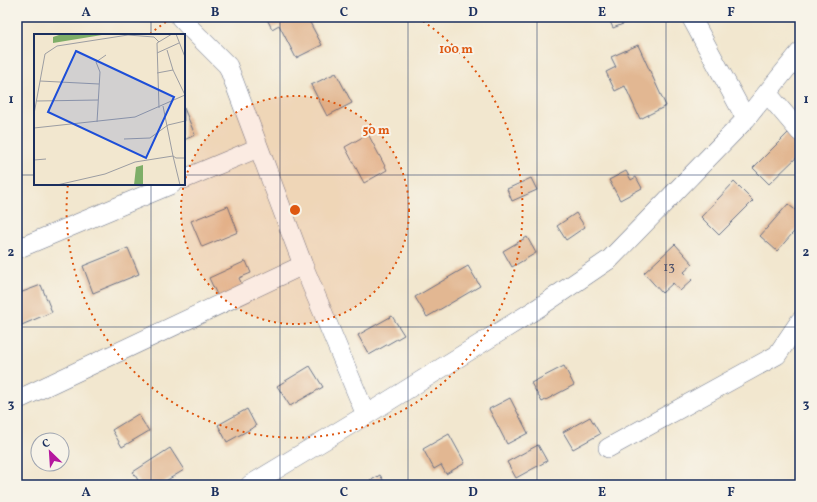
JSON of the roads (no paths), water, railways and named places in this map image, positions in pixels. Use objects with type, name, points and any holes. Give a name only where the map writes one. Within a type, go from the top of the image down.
[{"type":"street","points":[[180,17],[228,66],[303,266],[366,415]]},
{"type":"street","points":[[691,17],[746,119]]},
{"type":"street","points":[[250,485],[538,308],[610,259],[746,119],[800,52]]},
{"type":"street","points":[[767,93],[800,132]]},
{"type":"street","points":[[185,179],[258,148]]},
{"type":"street","points":[[17,249],[170,185]]},
{"type":"street","points":[[17,400],[303,266]]},
{"type":"street","points":[[608,448],[777,355],[800,321]]}]
